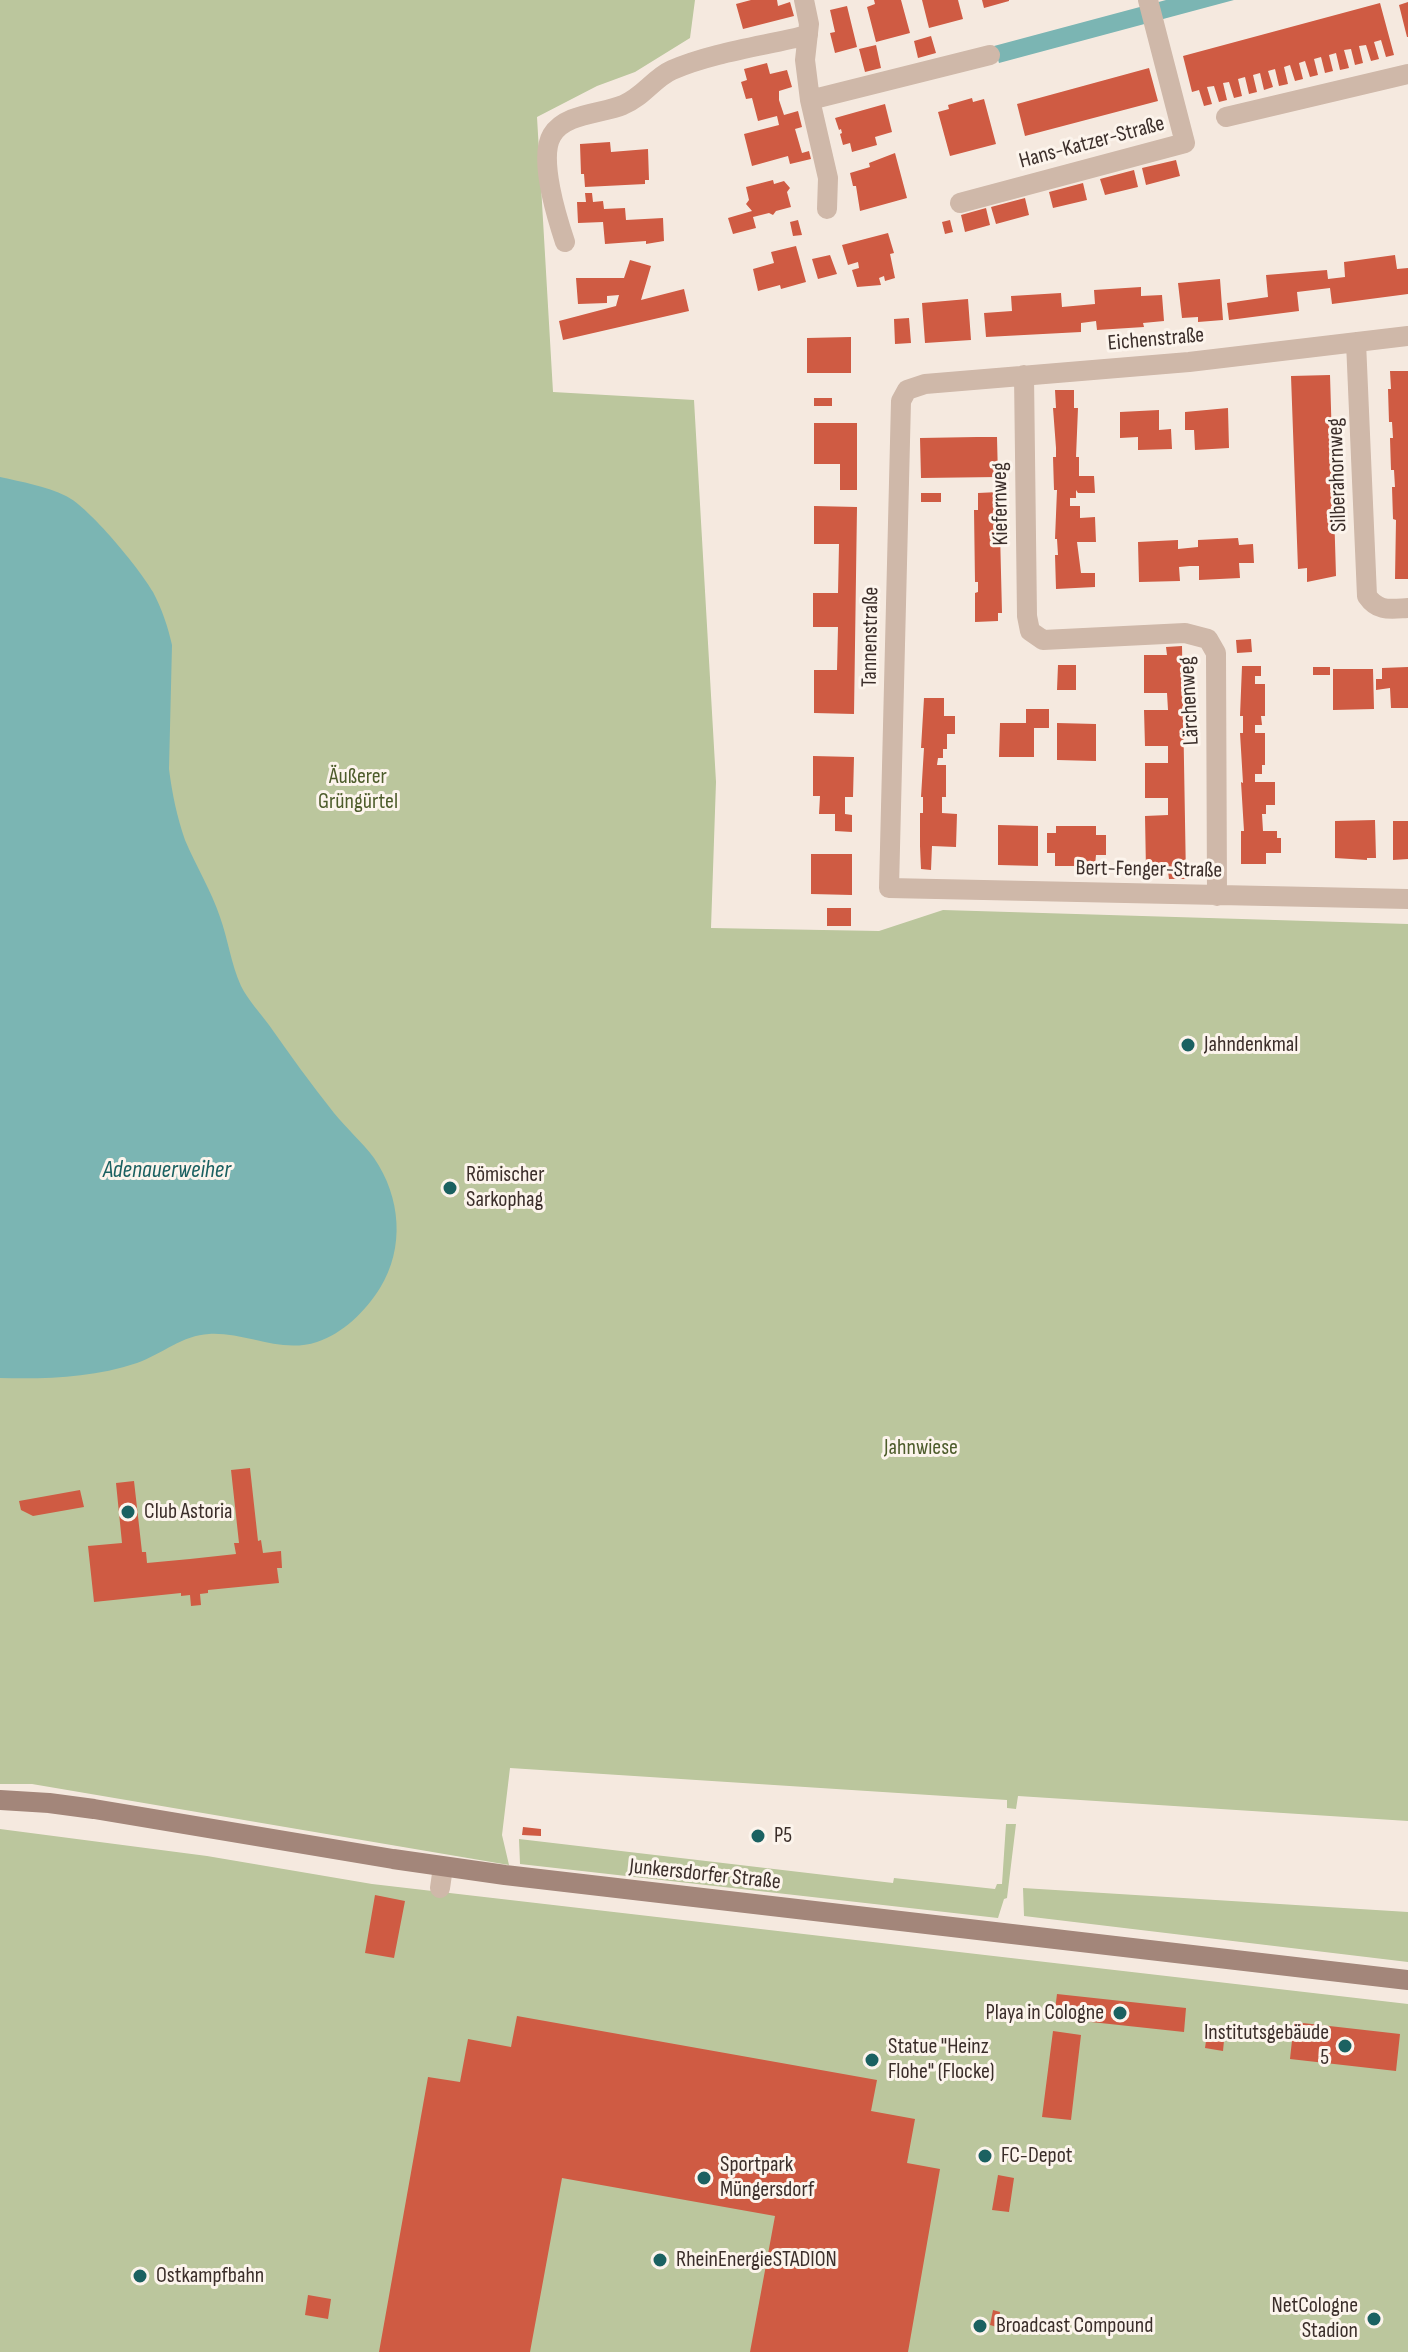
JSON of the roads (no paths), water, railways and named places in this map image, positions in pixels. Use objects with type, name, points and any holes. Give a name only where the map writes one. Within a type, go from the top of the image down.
[{"type":"street","points":[[804,0],[808,35],[805,60],[810,100],[828,178],[827,209]]},
{"type":"street","name":"Hans-Katzer-Straße","points":[[960,203],[1185,143],[1150,9]]},
{"type":"street","points":[[565,242],[552,203],[547,151],[551,136],[560,126],[624,105],[642,95],[669,71],[808,35]]},
{"type":"street","points":[[810,100],[990,55]]},
{"type":"street","points":[[1226,117],[1408,76]]},
{"type":"street","name":"Eichenstraße","points":[[907,390],[925,384],[1189,362],[1408,336]]},
{"type":"street","name":"Silberahornweg","points":[[1356,342],[1367,591],[1373,604],[1381,609],[1408,608]]},
{"type":"street","name":"Kiefernweg","points":[[1024,375],[1027,616],[1030,631]]},
{"type":"street","name":"Tannenstraße","points":[[889,888],[901,401],[907,390]]},
{"type":"street","name":"Lärchenweg","points":[[1030,631],[1043,640],[1185,633],[1208,639],[1216,653],[1217,896]]},
{"type":"street","name":"Bert-Fenger-Straße","points":[[889,888],[1408,899]]},
{"type":"street","name":"Junkersdorfer Straße","points":[[0,1800],[94,1809],[443,1867],[1408,1980]]},
{"type":"street","points":[[440,1888],[443,1867]]},
{"type":"water","points":[[1166,0],[1234,0],[999,63],[994,46]]},
{"type":"water","name":"Adenauerweiher","points":[[0,477],[50,490],[76,502],[113,540],[153,592],[172,645],[169,769],[175,805],[185,840],[220,917],[238,978],[244,991],[317,1091],[374,1158],[390,1189],[396,1240],[388,1273],[361,1313],[317,1342],[290,1346],[223,1334],[199,1335],[137,1363],[103,1372],[52,1378],[0,1378]]},
{"type":"place","name":"Jahndenkmal","points":[[1188,1045]]},
{"type":"place","name":"Römischer Sarkophag","points":[[450,1188]]},
{"type":"place","name":"Club Astoria","points":[[128,1512]]},
{"type":"place","name":"P5","points":[[758,1836]]},
{"type":"place","name":"Playa in Cologne","points":[[1120,2013]]},
{"type":"place","name":"Institutsgebäude 5","points":[[1345,2046]]},
{"type":"place","name":"Statue \"Heinz Flohe\" (Flocke)","points":[[872,2060]]},
{"type":"place","name":"FC-Depot","points":[[985,2156]]},
{"type":"place","name":"Sportpark Müngersdorf","points":[[704,2178]]},
{"type":"place","name":"RheinEnergieSTADION","points":[[660,2260]]},
{"type":"place","name":"Ostkampfbahn","points":[[140,2276]]},
{"type":"place","name":"NetCologne Stadion","points":[[1374,2319]]},
{"type":"place","name":"Broadcast Compound","points":[[980,2326]]},
{"type":"park label","name":"Äußerer Grüngürtel","points":[[358,790]]},
{"type":"park label","name":"Jahnwiese","points":[[921,1448]]}]
